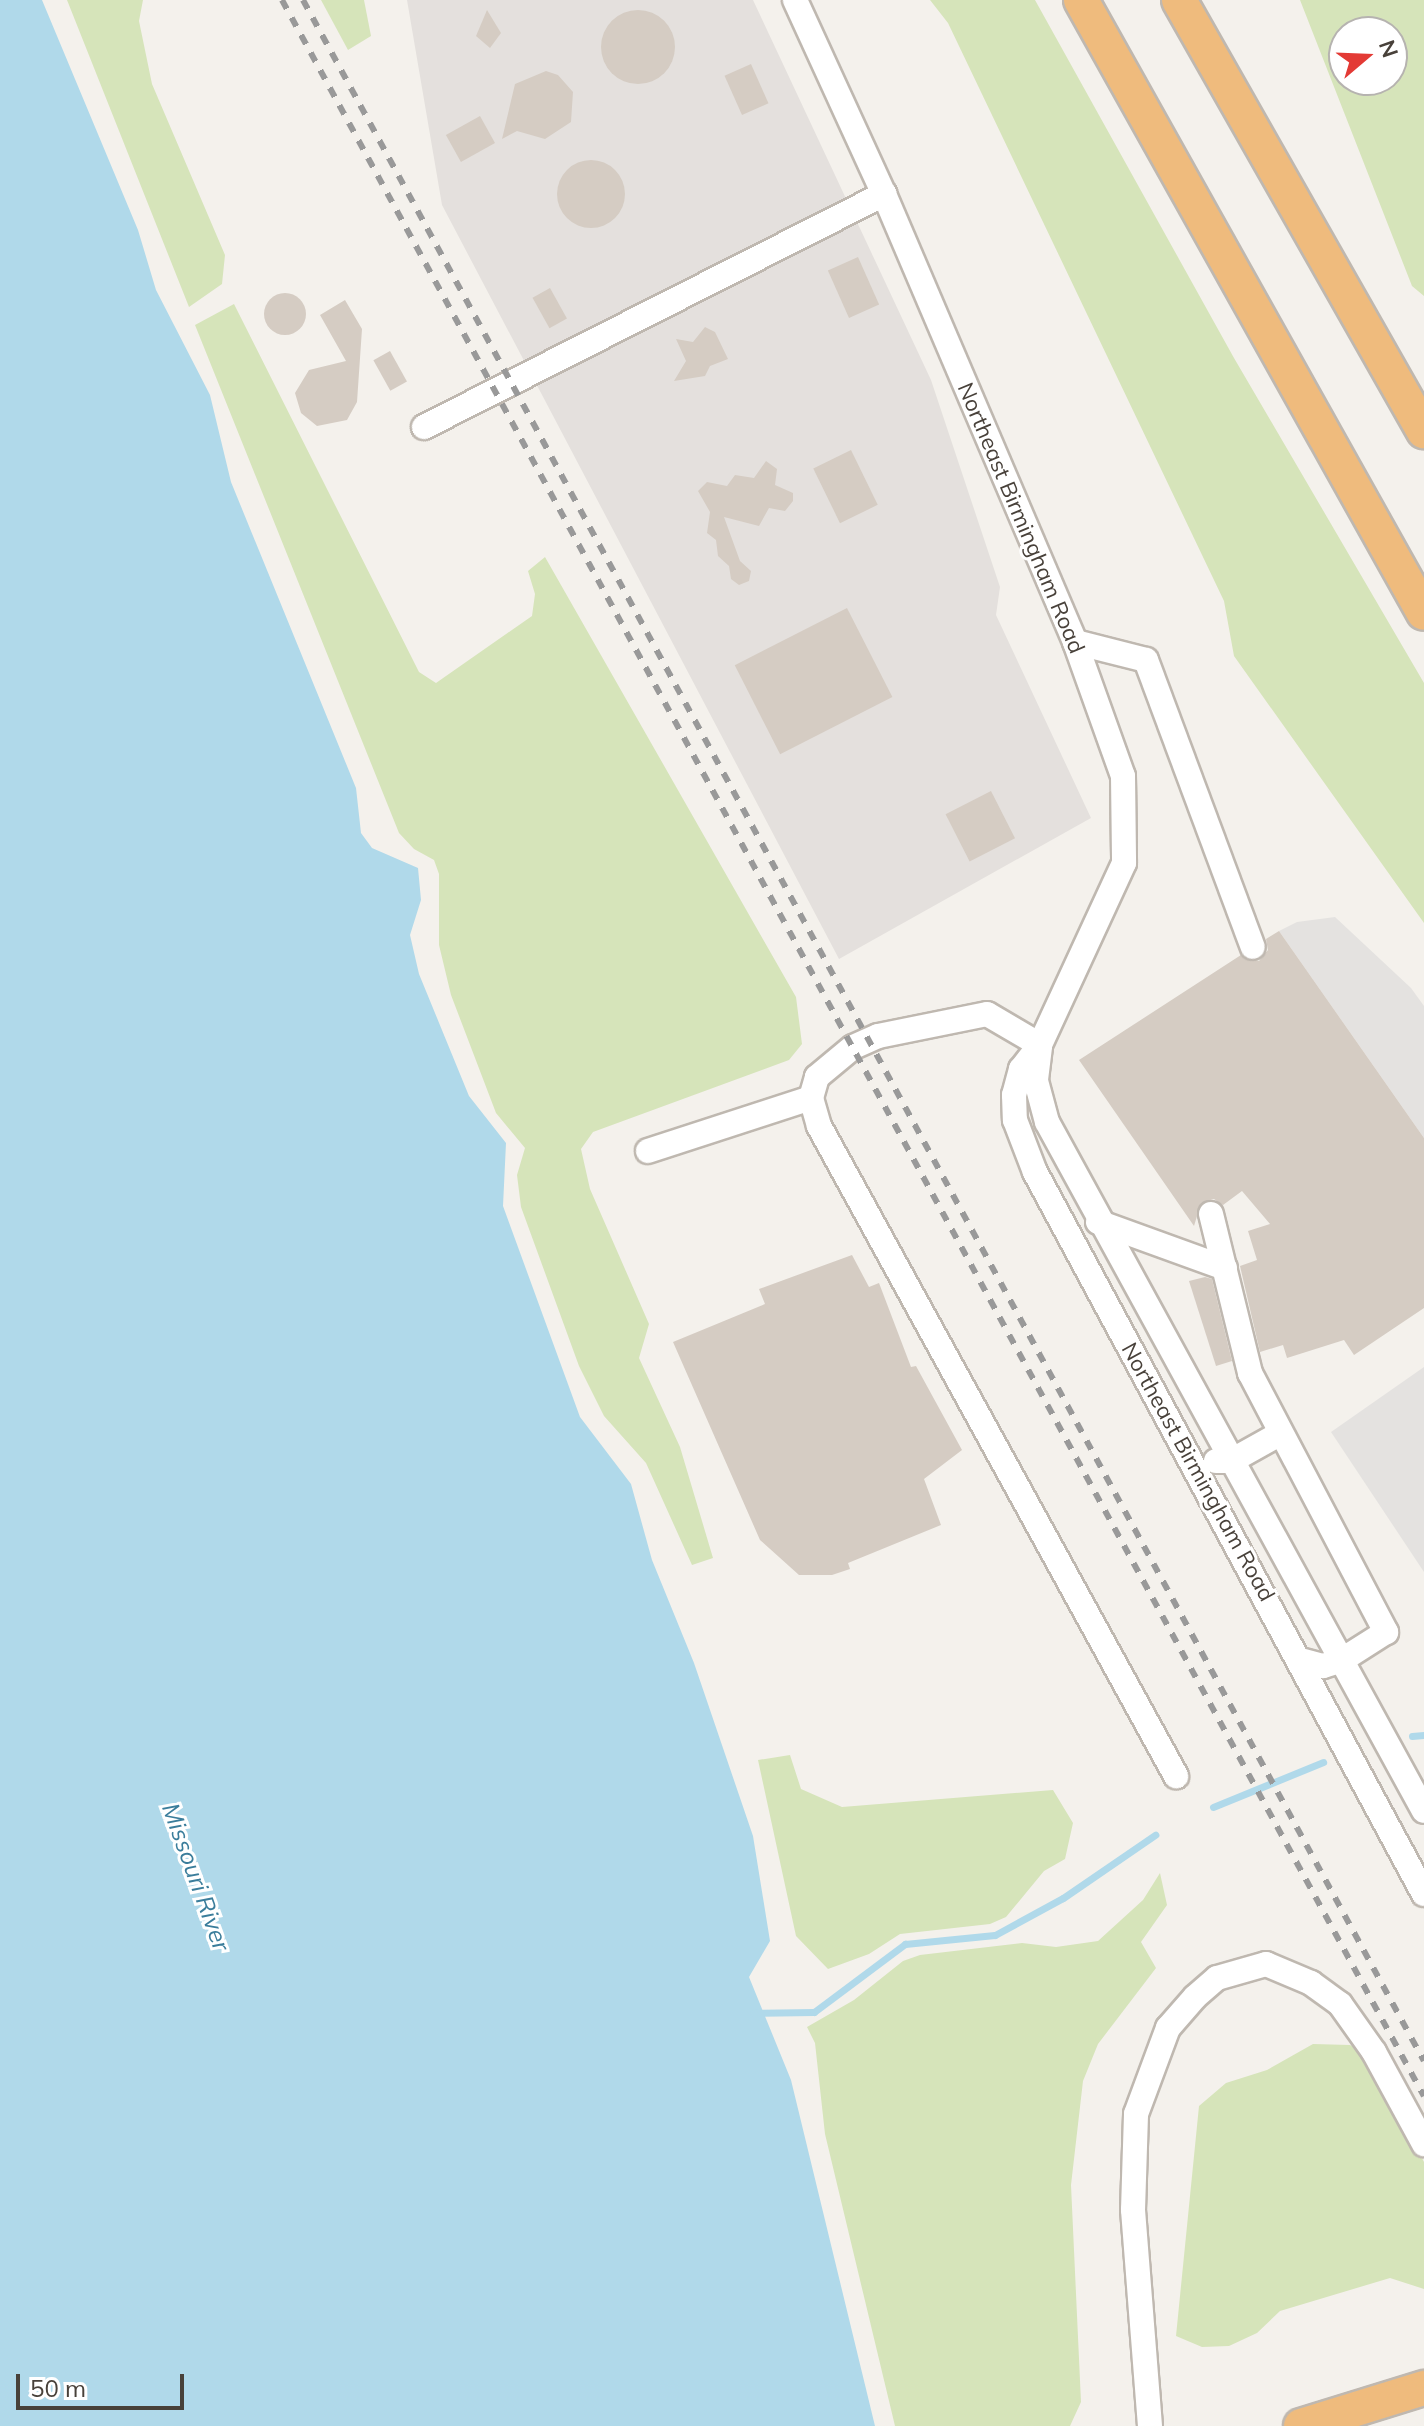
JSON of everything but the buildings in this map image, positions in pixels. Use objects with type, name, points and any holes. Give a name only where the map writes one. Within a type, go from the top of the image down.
[{"type":"highway","points":[[1081,0],[1424,613]]},
{"type":"highway","points":[[1179,0],[1424,431]]},
{"type":"highway","points":[[1301,2426],[1424,2388]]},
{"type":"street","name":"Northeast Birmingham Road","points":[[795,0],[884,194],[1075,642],[1123,776],[1124,863],[1040,1045],[1021,1069],[1014,1095],[1015,1120],[1035,1172],[1301,1660],[1424,1894]]},
{"type":"street","points":[[424,427],[884,194]]},
{"type":"street","points":[[1075,642],[1146,660],[1253,947]]},
{"type":"street","points":[[1040,1045],[987,1014],[878,1036],[853,1047],[817,1077],[811,1098],[819,1126],[1176,1776]]},
{"type":"street","name":"Northeast Birmingham Road","points":[[1040,1045],[1036,1081],[1047,1122],[1098,1222],[1424,1811]]},
{"type":"street","points":[[648,1151],[811,1098]]},
{"type":"street","points":[[1211,1214],[1250,1373],[1386,1632],[1342,1660],[1323,1666],[1301,1660]]},
{"type":"street","points":[[1098,1222],[1225,1268]]},
{"type":"street","points":[[1187,1452],[1231,1461],[1281,1433]]},
{"type":"street","points":[[1150,2426],[1133,2210],[1136,2114],[1168,2028],[1195,1997],[1217,1978],[1266,1964],[1311,1983],[1340,2004],[1374,2052],[1424,2144]]},
{"type":"shaded area","points":[[407,0],[753,0],[931,380],[1000,587],[996,615],[1091,818],[839,959],[442,205]]},
{"type":"shaded area","points":[[1335,917],[1411,988],[1424,1006],[1424,1138],[1279,931],[1297,922]]},
{"type":"shaded area","points":[[1424,1367],[1424,1572],[1331,1432]]},
{"type":"green space","points":[[67,0],[143,0],[139,21],[152,84],[225,255],[222,284],[189,307]]},
{"type":"green space","points":[[321,0],[364,0],[371,36],[348,50]]},
{"type":"green space","points":[[930,0],[1035,0],[1234,358],[1424,683],[1424,923],[1234,656],[1224,601],[948,23]]},
{"type":"green space","points":[[1300,0],[1424,0],[1424,296],[1412,286],[1338,96],[1408,96],[1408,16],[1328,16],[1328,72]]},
{"type":"green space","points":[[234,304],[419,672],[436,683],[532,616],[535,594],[528,571],[545,557],[796,997],[802,1044],[789,1060],[593,1132],[581,1149],[590,1189],[649,1324],[639,1358],[680,1447],[713,1558],[692,1565],[646,1463],[604,1416],[579,1366],[521,1207],[517,1175],[525,1148],[496,1113],[451,995],[439,945],[439,874],[434,860],[414,849],[399,833],[195,325]]},
{"type":"green space","points":[[790,1755],[801,1789],[842,1807],[1053,1790],[1073,1823],[1065,1859],[1044,1871],[1006,1917],[990,1924],[900,1934],[869,1954],[828,1969],[796,1936],[758,1760]]},
{"type":"green space","points":[[1160,1873],[1167,1905],[1141,1942],[1156,1968],[1098,2044],[1083,2081],[1071,2185],[1081,2402],[1070,2426],[895,2426],[825,2134],[815,2043],[807,2027],[854,2000],[903,1961],[920,1955],[1022,1943],[1056,1947],[1098,1941],[1143,1900]]},
{"type":"green space","points":[[1313,2044],[1350,2045],[1368,2055],[1424,2162],[1424,2289],[1390,2278],[1280,2311],[1257,2333],[1229,2346],[1202,2347],[1176,2336],[1199,2106],[1226,2083],[1267,2070]]},
{"type":"water","name":"Missouri River","points":[[0,0],[42,0],[138,230],[156,290],[210,395],[231,482],[356,788],[361,833],[372,848],[418,868],[421,900],[410,935],[419,974],[469,1096],[506,1143],[503,1206],[580,1417],[631,1484],[652,1560],[694,1663],[753,1836],[770,1941],[749,1977],[791,2080],[875,2426],[0,2426]]},
{"type":"waterway","points":[[1412,1736],[1424,1735]]},
{"type":"waterway","points":[[1213,1807],[1323,1762]]},
{"type":"waterway","points":[[753,2013],[814,2012],[905,1944],[995,1935],[1063,1898],[1155,1835]]},
{"type":"railway","points":[[282,0],[1424,2096]]},
{"type":"railway","points":[[303,0],[1424,2061]]}]
